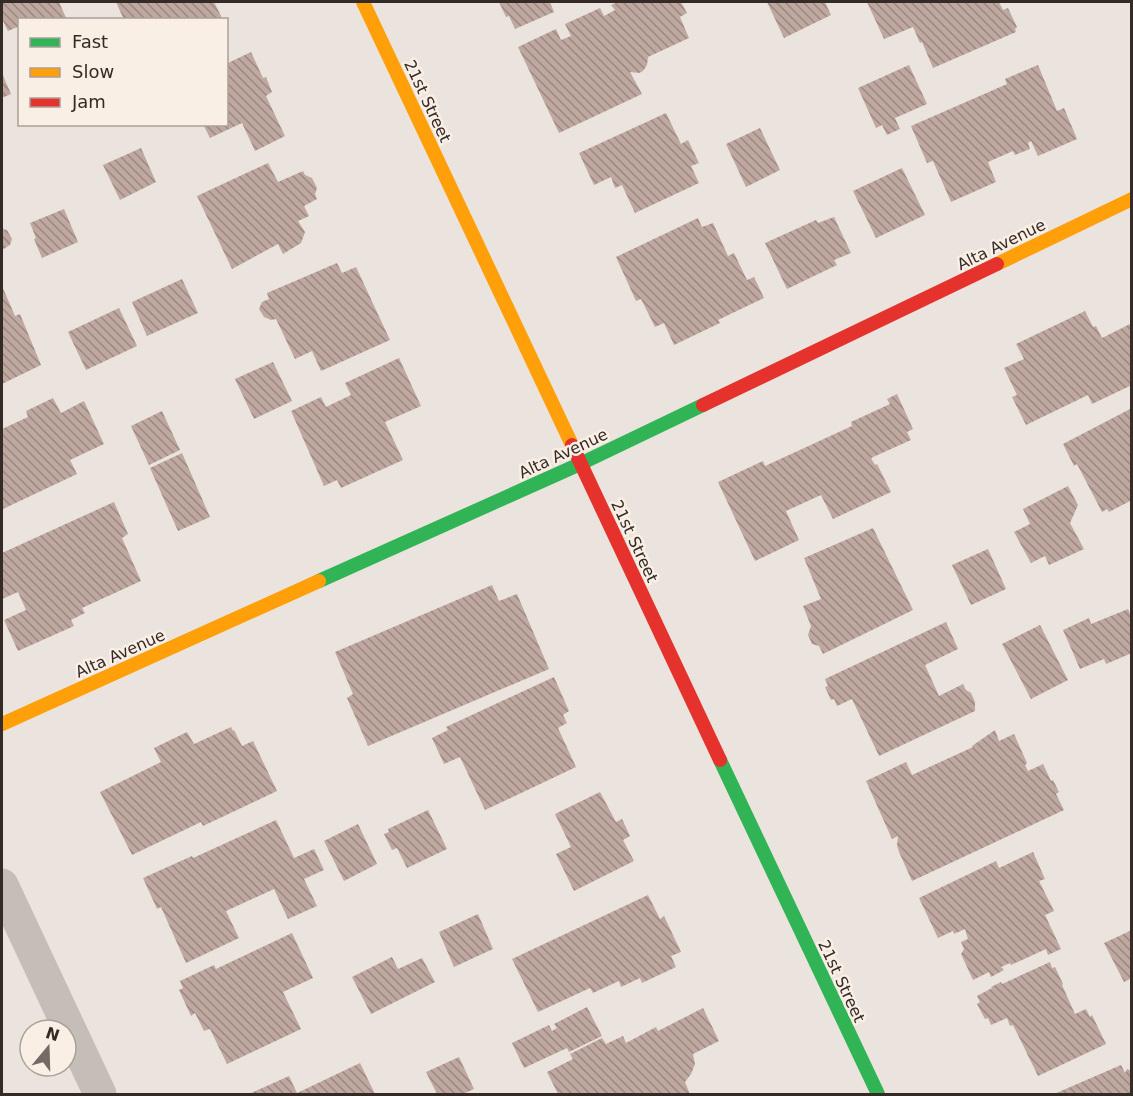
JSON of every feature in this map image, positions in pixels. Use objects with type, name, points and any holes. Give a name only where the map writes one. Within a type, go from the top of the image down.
[{"type":"street","name":"21st Street","points":[[363,2],[878,1095]]},
{"type":"street","name":"Alta Avenue","points":[[2,724],[580,464],[1131,199]]},
{"type":"street","points":[[2,885],[100,1095]]},
{"type":"building","points":[[2,2],[59,2],[66,18],[18,18],[18,27],[8,31],[2,19]]},
{"type":"building","points":[[116,2],[214,2],[222,18],[123,18]]},
{"type":"building","points":[[499,2],[550,2],[554,12],[515,29]]},
{"type":"building","points":[[618,2],[681,2],[687,13],[680,17],[689,38],[648,57],[643,71],[630,72],[642,94],[559,133],[518,47],[556,29],[561,40],[571,36],[565,24],[600,8],[604,16],[615,10],[611,5]]},
{"type":"building","points":[[767,2],[825,2],[831,15],[784,38]]},
{"type":"building","points":[[867,2],[999,2],[1003,10],[1008,8],[1017,27],[1016,32],[933,68],[913,27],[884,39]]},
{"type":"building","points":[[251,52],[263,78],[266,77],[272,92],[266,96],[285,136],[255,151],[242,123],[210,138],[204,126],[228,126],[228,63]]},
{"type":"building","points":[[909,65],[927,104],[895,118],[900,129],[887,135],[882,125],[876,128],[858,88]]},
{"type":"building","points":[[1038,65],[1057,111],[1064,108],[1077,139],[1038,156],[1031,141],[1028,143],[1030,149],[1015,155],[1013,151],[988,162],[996,182],[951,202],[933,161],[927,163],[911,126],[1007,84],[1005,79]]},
{"type":"building","points":[[2,73],[11,94],[2,98]]},
{"type":"building","points":[[666,113],[681,144],[688,140],[699,163],[691,166],[699,183],[635,213],[622,185],[615,188],[611,177],[594,185],[579,153]]},
{"type":"building","points":[[760,128],[780,170],[746,187],[726,144]]},
{"type":"building","points":[[141,148],[156,182],[120,200],[103,165]]},
{"type":"building","points":[[268,163],[278,182],[303,171],[305,175],[312,178],[317,188],[315,194],[317,199],[304,206],[309,216],[298,221],[305,232],[301,243],[283,254],[278,244],[232,269],[197,196]]},
{"type":"building","points":[[902,168],[925,215],[876,238],[853,191]]},
{"type":"building","points":[[64,209],[78,242],[42,258],[30,223]]},
{"type":"building","points":[[834,217],[851,253],[834,260],[837,265],[787,289],[765,243],[816,220],[818,223]]},
{"type":"building","points":[[698,218],[702,227],[713,223],[728,256],[734,253],[747,280],[754,277],[764,298],[674,345],[664,323],[655,327],[641,299],[636,301],[616,257]]},
{"type":"building","points":[[2,229],[7,230],[12,239],[10,245],[2,250]]},
{"type":"building","points":[[337,263],[342,273],[356,267],[390,340],[321,371],[312,351],[295,359],[276,319],[271,320],[264,317],[259,309],[262,302],[269,299],[267,293]]},
{"type":"building","points":[[182,279],[198,313],[147,336],[132,302]]},
{"type":"building","points":[[2,286],[15,316],[20,314],[41,365],[2,384]]},
{"type":"building","points":[[119,308],[137,346],[86,370],[68,332]]},
{"type":"building","points":[[1085,311],[1102,338],[1132,323],[1132,378],[1130,379],[1132,385],[1092,404],[1088,395],[1026,425],[1012,397],[1017,395],[1004,368],[1024,359],[1016,344]]},
{"type":"building","points":[[399,358],[421,406],[385,422],[403,460],[341,488],[337,480],[324,486],[291,411],[321,397],[326,407],[351,395],[345,383]]},
{"type":"building","points":[[273,362],[292,401],[254,419],[235,379]]},
{"type":"building","points":[[897,394],[913,429],[907,432],[911,440],[871,458],[875,465],[877,464],[891,492],[833,519],[821,495],[786,511],[799,540],[755,561],[718,482],[763,461],[765,466],[852,426],[851,422],[890,404],[887,399]]},
{"type":"building","points":[[53,398],[61,413],[84,401],[104,444],[70,460],[77,474],[3,509],[2,429],[28,417],[26,411]]},
{"type":"building","points":[[1132,408],[1132,500],[1109,512],[1107,509],[1102,512],[1077,464],[1074,466],[1063,444]]},
{"type":"building","points":[[162,411],[180,450],[149,465],[131,426]]},
{"type":"building","points":[[182,453],[210,517],[178,531],[150,468]]},
{"type":"building","points":[[1068,486],[1078,505],[1070,523],[1084,549],[1049,565],[1045,556],[1031,563],[1014,532],[1030,524],[1023,509]]},
{"type":"building","points":[[114,502],[128,534],[122,538],[141,581],[82,608],[85,613],[71,620],[74,626],[18,651],[4,620],[26,610],[18,592],[2,599],[2,553]]},
{"type":"building","points":[[873,528],[913,610],[823,654],[819,646],[812,644],[808,635],[811,626],[803,606],[821,599],[804,558]]},
{"type":"building","points":[[988,549],[1006,589],[971,605],[952,565]]},
{"type":"building","points":[[492,585],[499,601],[517,594],[549,669],[368,746],[347,698],[353,694],[335,652]]},
{"type":"building","points":[[1128,609],[1132,618],[1132,653],[1106,664],[1104,659],[1080,669],[1063,630],[1089,618],[1091,624]]},
{"type":"building","points":[[946,622],[958,649],[925,665],[939,696],[963,684],[975,702],[975,711],[879,756],[852,699],[837,706],[834,699],[831,700],[825,687],[828,686],[825,679]]},
{"type":"building","points":[[1040,625],[1068,680],[1031,699],[1002,644]]},
{"type":"building","points":[[554,677],[569,711],[563,715],[567,723],[558,728],[576,767],[485,810],[460,757],[444,764],[432,738],[448,730],[446,727]]},
{"type":"building","points":[[231,727],[242,746],[253,741],[277,791],[203,826],[201,822],[132,855],[100,792],[161,762],[154,748],[187,732],[194,744]]},
{"type":"building","points":[[995,730],[999,741],[1014,734],[1027,763],[1025,765],[1028,771],[1043,764],[1059,792],[1056,794],[1064,810],[912,881],[899,852],[898,836],[892,839],[866,781],[906,762],[912,775],[973,747]]},
{"type":"building","points":[[600,792],[616,822],[622,819],[630,836],[623,840],[634,861],[574,891],[556,854],[571,847],[555,814]]},
{"type":"building","points":[[428,810],[447,849],[407,868],[397,848],[392,850],[384,834],[389,832],[388,829]]},
{"type":"building","points":[[276,820],[294,858],[314,849],[324,870],[304,879],[317,906],[288,919],[274,889],[226,911],[239,938],[186,963],[161,907],[157,909],[143,878]]},
{"type":"building","points":[[358,824],[377,864],[344,881],[324,841]]},
{"type":"building","points":[[1033,852],[1045,879],[1039,881],[1054,911],[1045,915],[1061,949],[1048,955],[1046,949],[1011,965],[1010,963],[1001,967],[1004,970],[991,977],[989,972],[973,980],[961,954],[964,949],[961,942],[968,939],[965,929],[954,934],[953,931],[938,938],[919,898],[996,861],[999,868]]},
{"type":"building","points":[[648,895],[660,919],[664,916],[681,952],[671,956],[676,967],[642,983],[640,978],[621,987],[619,981],[593,993],[590,988],[538,1012],[512,959]]},
{"type":"building","points":[[478,914],[493,949],[454,967],[439,932]]},
{"type":"building","points":[[1132,930],[1132,978],[1124,982],[1104,943]]},
{"type":"building","points":[[292,933],[313,978],[283,992],[301,1029],[227,1064],[210,1029],[204,1031],[195,1013],[191,1016],[179,990],[183,988],[180,981],[214,965],[216,969]]},
{"type":"building","points":[[392,957],[398,969],[422,958],[435,982],[371,1014],[352,977]]},
{"type":"building","points":[[1050,962],[1052,968],[1055,967],[1075,1014],[1086,1009],[1090,1017],[1092,1015],[1106,1044],[1038,1076],[1013,1025],[1010,1026],[1007,1018],[991,1025],[977,1004],[980,1002],[977,996],[1001,982],[1002,984]]},
{"type":"building","points":[[587,1007],[602,1036],[569,1052],[567,1048],[524,1068],[512,1043],[549,1025],[552,1031],[557,1028],[554,1024]]},
{"type":"building","points":[[703,1008],[719,1041],[693,1054],[695,1064],[685,1082],[690,1094],[558,1094],[547,1072],[573,1059],[570,1054],[602,1038],[606,1044],[623,1036],[626,1043],[656,1027],[658,1031]]},
{"type":"building","points":[[459,1057],[474,1089],[463,1094],[437,1094],[426,1072]]},
{"type":"building","points":[[360,1063],[375,1094],[249,1094],[289,1076],[297,1093]]},
{"type":"building","points":[[1121,1065],[1125,1073],[1127,1069],[1132,1071],[1132,1094],[1054,1094]]},
{"type":"traffic: fast","points":[[319,581],[580,464],[703,405]]},
{"type":"traffic: fast","points":[[720,760],[878,1094]]},
{"type":"traffic: slow","points":[[363,2],[572,445]]},
{"type":"traffic: slow","points":[[997,264],[1132,199]]},
{"type":"traffic: slow","points":[[2,724],[319,581]]},
{"type":"traffic: jam","points":[[703,405],[997,264]]},
{"type":"traffic: jam","points":[[572,445],[720,760]]}]
